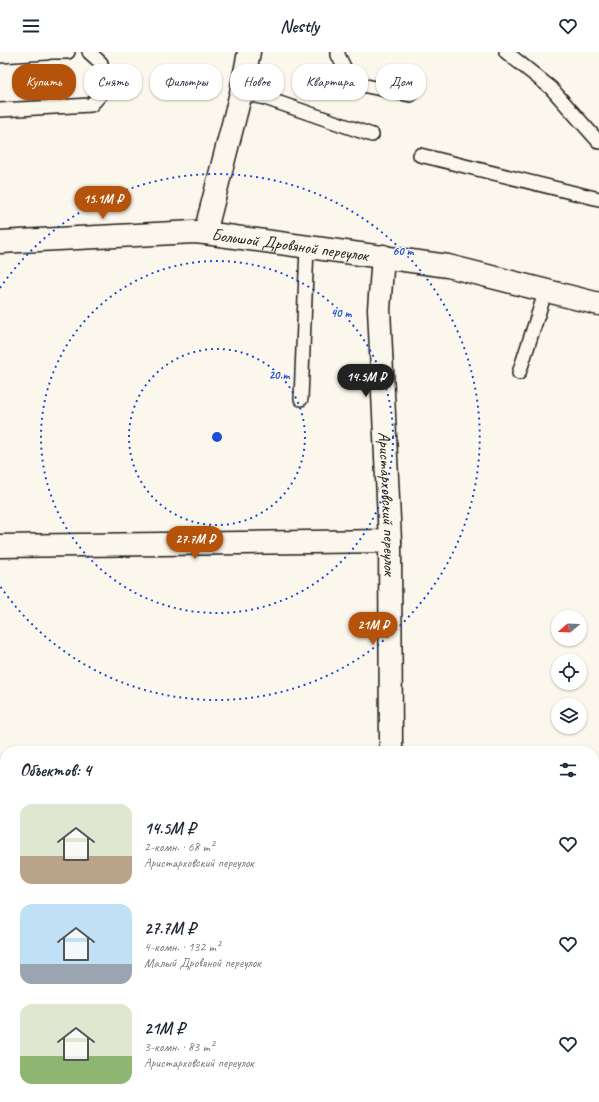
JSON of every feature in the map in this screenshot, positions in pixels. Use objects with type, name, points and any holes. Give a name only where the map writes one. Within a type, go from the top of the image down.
[{"type":"street","points":[[246,64],[248,52]]},
{"type":"street","points":[[205,233],[239,100]]},
{"type":"street","name":"Большой Дровяной переулок","points":[[0,242],[194,232],[205,233],[448,266],[506,282],[546,290],[599,304]]},
{"type":"street","name":"Аристарховский переулок","points":[[383,256],[379,309],[390,540],[391,746]]},
{"type":"street","points":[[0,546],[390,540]]},
{"type":"lane","points":[[0,56],[68,52]]},
{"type":"lane","points":[[0,110],[91,105],[102,93],[101,63],[89,52]]},
{"type":"lane","points":[[338,52],[338,55],[352,83],[376,88]]},
{"type":"lane","points":[[506,52],[551,88],[599,142]]},
{"type":"lane","points":[[270,100],[372,135]]},
{"type":"lane","points":[[420,155],[599,199]]},
{"type":"lane","points":[[301,399],[307,246]]},
{"type":"lane","points":[[519,373],[546,290]]}]
